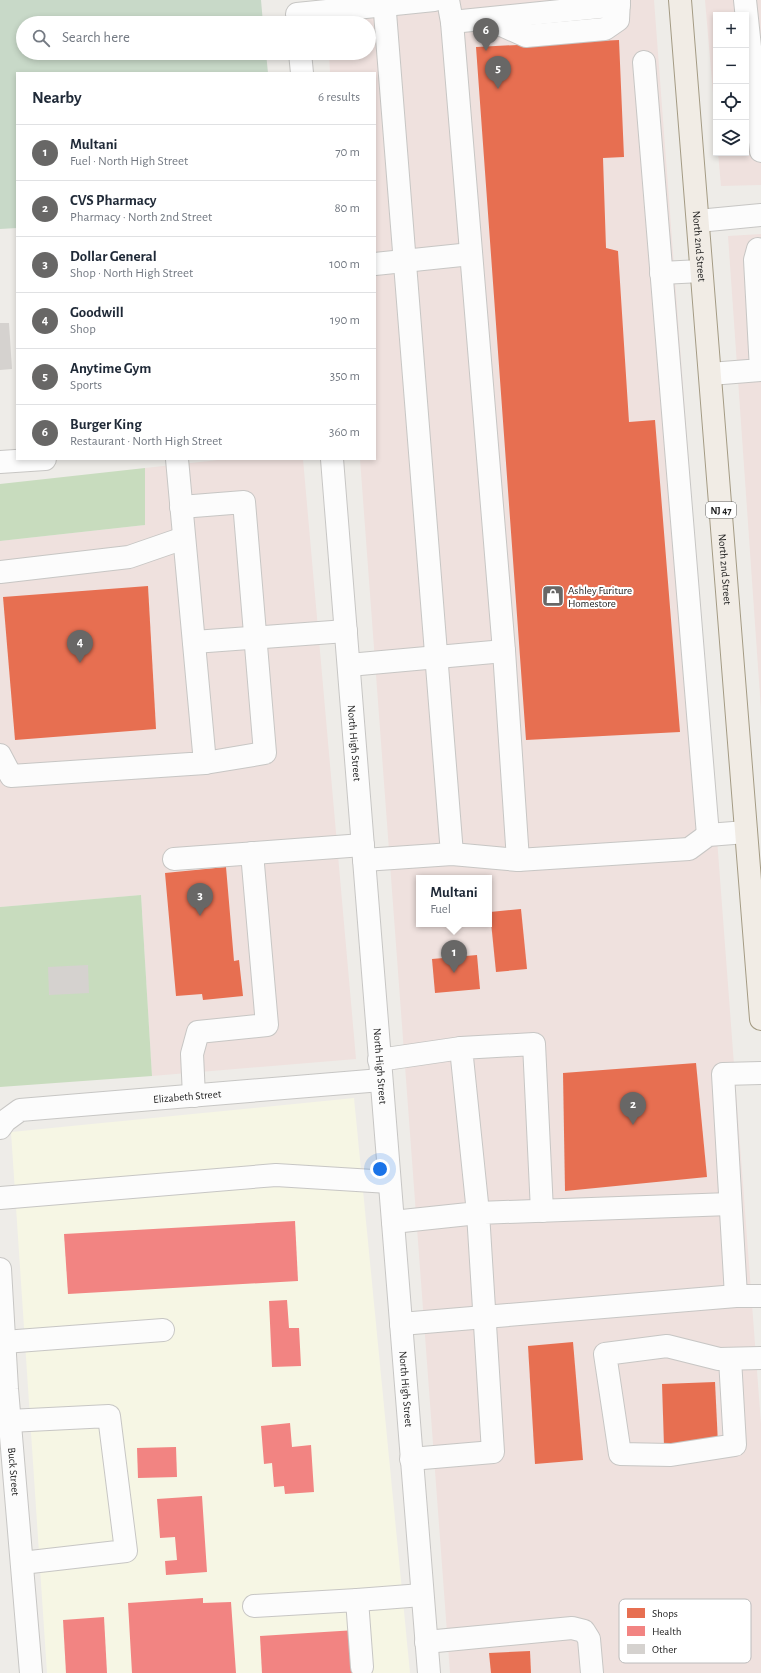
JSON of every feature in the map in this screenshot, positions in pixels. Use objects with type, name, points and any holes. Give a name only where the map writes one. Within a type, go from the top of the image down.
[{"type":"main road","name":"North 2nd Street","points":[[680,0],[746,832],[756,899],[761,1019]]},
{"type":"street","points":[[297,12],[384,2],[434,0]]},
{"type":"street","points":[[448,0],[452,22],[504,652],[518,860]]},
{"type":"street","points":[[745,0],[761,151]]},
{"type":"street","points":[[384,2],[452,854]]},
{"type":"street","points":[[452,22],[619,2]]},
{"type":"street","points":[[301,60],[302,72]]},
{"type":"street","points":[[644,62],[708,835]]},
{"type":"street","points":[[698,221],[761,215]]},
{"type":"street","points":[[710,374],[761,371],[755,260],[758,249]]},
{"type":"street","points":[[376,264],[471,254]]},
{"type":"street","points":[[661,272],[701,271]]},
{"type":"street","points":[[0,462],[30,460]]},
{"type":"street","points":[[177,460],[205,762]]},
{"type":"street","name":"North High Street","points":[[332,460],[429,1673]]},
{"type":"street","points":[[0,755],[11,776],[205,762],[265,753],[244,502],[182,507]]},
{"type":"street","points":[[0,572],[129,557],[184,538]]},
{"type":"street","points":[[194,642],[346,631]]},
{"type":"street","points":[[349,665],[504,652]]},
{"type":"street","points":[[174,859],[252,853],[364,852],[452,854],[518,860],[689,849],[708,835],[746,832]]},
{"type":"street","points":[[194,1096],[192,1054],[198,1032],[267,1025],[252,853]]},
{"type":"street","name":"Elizabeth Street","points":[[0,1128],[5,1121],[20,1110],[194,1096],[380,1070],[461,1048],[534,1044],[542,1211]]},
{"type":"street","points":[[411,1459],[493,1452],[478,1213],[461,1048]]},
{"type":"street","points":[[736,1296],[722,1074],[761,1073]]},
{"type":"street","points":[[0,1198],[276,1175],[389,1182]]},
{"type":"street","points":[[392,1222],[478,1213],[730,1204]]},
{"type":"street","name":"Buck Street","points":[[0,1269],[9,1421],[31,1673]]},
{"type":"street","points":[[401,1324],[736,1296],[761,1296]]},
{"type":"street","points":[[4,1342],[163,1330]]},
{"type":"street","points":[[730,1359],[735,1446],[671,1455],[620,1454],[605,1354],[667,1346],[719,1359],[761,1358]]},
{"type":"street","points":[[9,1421],[109,1416],[126,1551],[22,1563]]},
{"type":"street","points":[[254,1606],[422,1595]]},
{"type":"street","points":[[357,1600],[362,1667]]},
{"type":"street","points":[[426,1642],[572,1628],[584,1632],[589,1639],[592,1673]]},
{"type":"shaded area","points":[[0,0],[261,0],[262,16],[16,16],[16,60],[267,60],[268,72],[16,72],[16,228],[0,229]]},
{"type":"shaded area","points":[[325,0],[654,0],[761,1424],[761,1673],[450,1673],[360,460],[376,460],[376,72],[330,72],[329,60],[376,60],[376,16],[326,16]]},
{"type":"shaded area","points":[[705,0],[761,0],[761,185],[721,186],[718,156],[749,156],[749,12],[713,12],[713,93]]},
{"type":"shaded area","points":[[761,234],[761,710],[728,236]]},
{"type":"shaded area","points":[[218,460],[303,460],[356,1059],[152,1076],[141,895],[0,907],[0,541],[145,525],[145,468]]},
{"type":"shaded area","points":[[354,1098],[410,1673],[47,1673],[11,1132]]},
{"type":"green space","points":[[145,468],[145,525],[0,541],[0,484]]},
{"type":"green space","points":[[141,895],[152,1076],[0,1087],[0,907]]},
{"type":"building: Shops","points":[[619,40],[624,157],[603,158],[606,248],[618,251],[629,422],[655,420],[680,732],[526,740],[476,47]]},
{"type":"building: Shops","points":[[148,586],[156,729],[15,740],[3,597]]},
{"type":"building: Shops","points":[[226,867],[234,961],[239,960],[243,996],[203,1000],[202,994],[176,996],[165,873]]},
{"type":"building: Shops","points":[[521,909],[527,969],[496,972],[492,927],[492,912]]},
{"type":"building: Shops","points":[[477,955],[480,989],[435,993],[432,959]]},
{"type":"building: Shops","points":[[696,1063],[707,1177],[565,1191],[563,1073]]},
{"type":"building: Shops","points":[[573,1342],[583,1460],[535,1464],[528,1346]]},
{"type":"building: Shops","points":[[715,1382],[718,1444],[664,1446],[662,1384]]},
{"type":"building: Shops","points":[[530,1651],[531,1673],[491,1673],[489,1653]]},
{"type":"building: Health","points":[[295,1221],[298,1281],[68,1294],[64,1234]]},
{"type":"building: Health","points":[[287,1300],[289,1328],[299,1328],[301,1366],[272,1367],[269,1301]]},
{"type":"building: Health","points":[[290,1423],[292,1447],[311,1445],[314,1492],[285,1494],[284,1486],[274,1487],[272,1463],[264,1464],[261,1426]]},
{"type":"building: Health","points":[[176,1447],[177,1477],[138,1478],[137,1448]]},
{"type":"building: Health","points":[[202,1496],[207,1572],[166,1575],[165,1561],[177,1560],[175,1537],[160,1538],[157,1499]]},
{"type":"building: Health","points":[[203,1598],[203,1603],[231,1602],[236,1673],[132,1673],[128,1603]]},
{"type":"building: Health","points":[[104,1617],[107,1673],[66,1673],[63,1620]]},
{"type":"building: Health","points":[[356,1630],[358,1673],[262,1673],[260,1636]]},
{"type":"building: Other","points":[[0,323],[9,323],[12,369],[0,370]]},
{"type":"building: Other","points":[[88,965],[89,993],[49,995],[48,967]]},
{"type":"place","name":"Burger King","points":[[486,51]]},
{"type":"place","name":"Anytime Gym","points":[[498,89]]},
{"type":"place","name":"Ashley Furiture Homestore","points":[[553,596]]},
{"type":"place","name":"Goodwill","points":[[80,663]]},
{"type":"place","name":"Dollar General","points":[[200,916]]},
{"type":"place","name":"Multani","points":[[454,973]]},
{"type":"place","name":"CVS Pharmacy","points":[[633,1125]]}]
